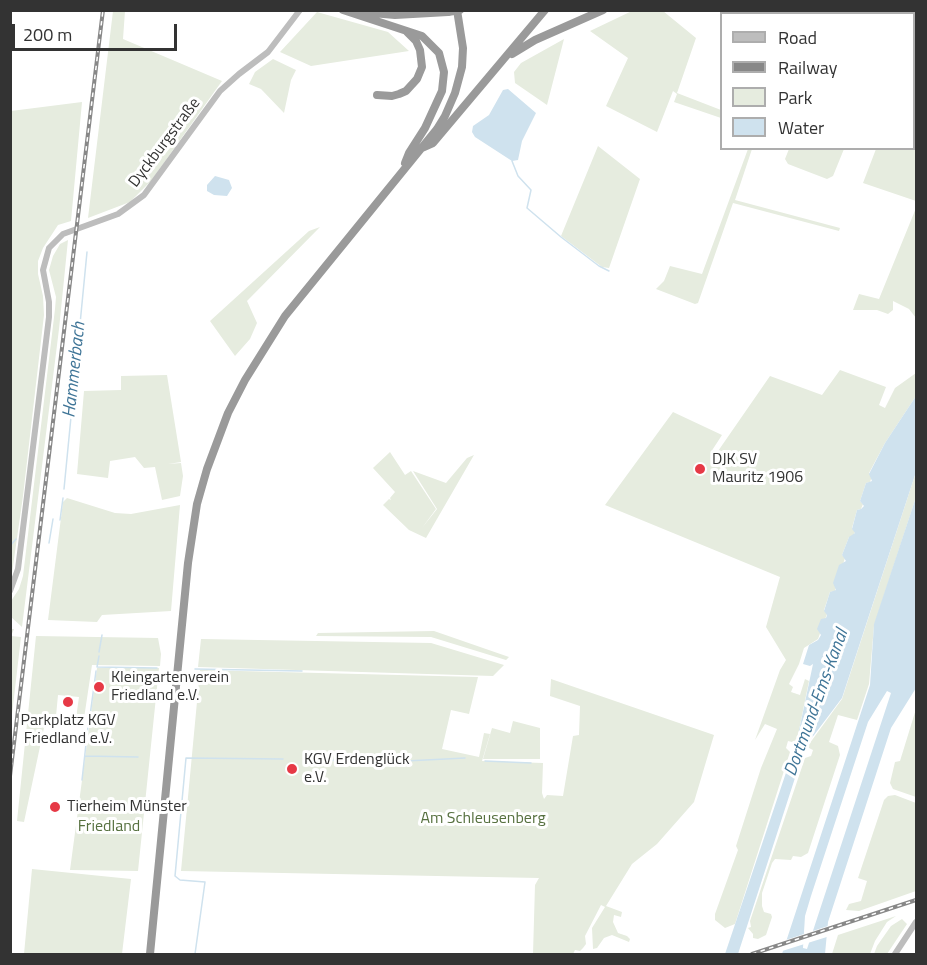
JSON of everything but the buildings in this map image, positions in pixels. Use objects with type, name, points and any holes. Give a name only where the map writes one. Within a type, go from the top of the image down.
[{"type":"highway","points":[[343,10],[422,36],[432,45],[442,62],[444,82],[425,128],[409,153],[403,170]]},
{"type":"highway","points":[[150,954],[188,563],[197,504],[207,469],[228,413],[262,350],[285,316],[446,116],[459,81],[463,48],[455,11],[395,15],[348,10]]},
{"type":"highway","points":[[421,148],[433,143],[545,10]]},
{"type":"highway","points":[[505,60],[535,40],[603,10]]},
{"type":"highway","points":[[377,95],[392,96],[406,91],[414,84],[420,73],[420,50],[416,41],[405,30]]},
{"type":"street","name":"Dyckburgstraße","points":[[10,591],[18,569],[48,323],[49,302],[43,270],[44,259],[49,248],[63,234],[118,214],[144,195],[220,91],[228,82],[268,52],[300,10]]},
{"type":"street","points":[[895,954],[915,923]]},
{"type":"green space","points":[[634,10],[663,11],[696,38],[677,93],[720,110],[720,118],[674,102],[677,94],[673,91],[657,132],[606,106],[628,58],[590,31]]},
{"type":"green space","points":[[113,11],[125,11],[123,39],[222,81],[151,181],[130,202],[88,218]]},
{"type":"green space","points":[[317,12],[388,32],[409,51],[311,66],[280,52]]},
{"type":"green space","points":[[564,39],[547,105],[515,83],[514,72],[521,63]]},
{"type":"green space","points":[[273,59],[296,70],[291,80],[284,113],[261,89],[249,84],[255,72]]},
{"type":"green space","points":[[915,90],[916,201],[863,183],[876,150],[915,150]]},
{"type":"green space","points":[[82,102],[71,221],[58,225],[43,248],[38,261],[44,315],[11,580],[11,111]]},
{"type":"green space","points":[[598,146],[640,179],[609,268],[602,267],[561,236]]},
{"type":"green space","points":[[748,150],[752,150],[735,200],[840,228],[839,231],[733,203],[698,303],[695,304],[656,289],[664,281],[670,266],[702,274]]},
{"type":"green space","points":[[789,150],[844,150],[833,176],[827,179],[788,164],[785,159]]},
{"type":"green space","points":[[916,208],[916,318],[909,309],[893,301],[893,310],[888,314],[877,310],[853,310],[859,294],[879,299]]},
{"type":"green space","points":[[320,227],[247,301],[257,323],[250,339],[235,356],[210,321],[309,231]]},
{"type":"green space","points":[[68,240],[22,627],[11,617],[11,601],[19,589],[23,576],[55,309],[56,297],[49,270],[60,244]]},
{"type":"green space","points":[[840,370],[886,387],[879,405],[885,408],[895,388],[916,373],[916,396],[885,443],[869,473],[872,476],[870,482],[866,483],[860,501],[863,504],[861,509],[857,510],[852,528],[855,532],[853,537],[849,537],[842,555],[845,558],[835,591],[830,592],[824,610],[827,614],[818,639],[804,648],[789,684],[793,687],[791,692],[800,695],[805,679],[809,681],[797,740],[796,743],[788,741],[786,748],[790,752],[735,924],[725,928],[715,920],[715,914],[738,850],[736,846],[761,768],[777,729],[765,724],[755,740],[780,670],[786,660],[766,627],[780,577],[605,505],[673,412],[722,435],[711,452],[716,454],[770,376],[822,395]]},
{"type":"green space","points":[[167,375],[181,462],[168,464],[181,463],[183,476],[180,496],[162,500],[155,467],[144,468],[135,457],[110,461],[108,478],[77,474],[84,391],[121,390],[121,376]]},
{"type":"green space","points":[[390,452],[405,475],[411,471],[436,509],[422,528],[437,509],[413,471],[446,483],[467,458],[474,455],[426,538],[409,530],[383,505],[389,499],[391,500],[395,492],[373,468]]},
{"type":"green space","points":[[916,472],[916,497],[874,626],[869,684],[857,720],[838,715],[829,742],[838,746],[840,755],[808,853],[801,857],[793,856],[791,860],[775,859],[772,863],[762,893],[762,906],[764,912],[771,914],[772,917],[766,935],[758,939],[753,938],[748,928],[751,927],[750,921],[805,758],[811,756],[813,750],[807,747],[842,699]]},
{"type":"green space","points":[[67,498],[115,513],[131,514],[180,505],[171,611],[102,615],[97,622],[48,620],[63,502]]},
{"type":"green space","points":[[434,631],[509,657],[506,660],[431,637],[316,636],[318,633]]},
{"type":"green space","points":[[11,636],[21,637],[11,723]]},
{"type":"green space","points":[[36,636],[158,638],[161,654],[160,666],[92,665],[83,725],[45,723],[24,822],[17,821]],"holes":[[[58,695],[79,697],[76,718],[56,716]]]},
{"type":"green space","points":[[201,639],[431,643],[504,665],[493,676],[198,667]]},
{"type":"green space","name":"Friedland","points":[[97,668],[159,668],[138,871],[70,870]]},
{"type":"green space","name":"Am Schleusenberg","points":[[200,670],[478,677],[469,714],[451,710],[442,749],[479,757],[484,733],[490,734],[482,761],[543,763],[542,793],[544,799],[547,795],[563,796],[573,736],[579,735],[580,706],[550,696],[551,679],[714,735],[694,802],[657,844],[632,864],[606,906],[622,912],[621,917],[614,915],[613,922],[618,933],[627,936],[630,939],[629,942],[612,935],[604,938],[597,948],[593,949],[592,928],[605,907],[601,905],[585,936],[586,944],[580,951],[575,950],[573,954],[533,954],[535,885],[539,878],[181,871]]},
{"type":"green space","points":[[916,709],[916,797],[893,789],[890,783],[895,762],[900,761]]},
{"type":"green space","points":[[513,721],[540,728],[540,759],[483,759],[492,728],[510,733]]},
{"type":"green space","points":[[895,795],[916,803],[916,891],[859,911],[846,910],[849,904],[861,901],[867,881],[858,878],[884,800],[888,796]]},
{"type":"green space","points":[[32,869],[131,879],[122,954],[24,954]]},
{"type":"green space","points":[[896,916],[887,922],[870,954],[832,954],[838,935]]},
{"type":"green space","points":[[902,919],[907,924],[887,954],[874,954],[891,926]]},
{"type":"water","points":[[508,89],[536,113],[522,141],[518,160],[512,161],[475,137],[472,132],[473,126],[489,115],[503,90]]},
{"type":"water","points":[[215,176],[229,180],[232,188],[227,196],[214,195],[207,191],[207,185]]},
{"type":"water","name":"Dortmund-Ems-Kanal","points":[[916,396],[916,472],[842,698],[805,747],[738,954],[725,954],[797,740],[813,664],[810,666],[803,664],[809,645],[818,640],[821,635],[817,629],[821,619],[826,618],[824,611],[830,592],[836,590],[833,583],[839,565],[846,561],[842,555],[849,537],[855,533],[852,529],[857,510],[864,506],[860,501],[866,483],[872,481],[869,474],[885,443]]},
{"type":"water","points":[[916,497],[916,688],[891,728],[828,922],[825,954],[782,954],[870,685],[874,624]],"holes":[[[887,691],[891,693],[807,949],[803,948],[805,916],[868,722]]]},
{"type":"pier","points":[[831,925],[830,936],[779,952],[783,941],[807,933],[806,943],[810,932]]},
{"type":"waterway","points":[[512,161],[518,176],[531,190],[527,208],[561,237],[609,271]]},
{"type":"waterway","name":"Hammerbach","points":[[64,489],[87,252]]},
{"type":"waterway","name":"Hammerbach","points":[[60,520],[63,498]]},
{"type":"waterway","name":"Hammerbach","points":[[49,543],[53,519]]},
{"type":"waterway","name":"Hammerbach","points":[[10,546],[16,539]]},
{"type":"waterway","points":[[99,652],[102,635]]},
{"type":"waterway","points":[[97,667],[99,656]]},
{"type":"waterway","points":[[97,667],[157,668]]},
{"type":"waterway","points":[[195,669],[302,671]]},
{"type":"waterway","points":[[89,723],[96,671]]},
{"type":"waterway","points":[[48,719],[84,725]]},
{"type":"waterway","points":[[82,780],[88,726]]},
{"type":"waterway","points":[[85,756],[138,757]]},
{"type":"waterway","points":[[195,954],[205,882],[180,880],[175,876],[186,758],[283,759]]},
{"type":"waterway","points":[[406,761],[465,758]]},
{"type":"waterway","points":[[311,760],[399,761]]},
{"type":"waterway","points":[[485,761],[531,763]]},
{"type":"railway","points":[[10,776],[103,10]]},
{"type":"railway","points":[[752,954],[916,900]]},
{"type":"place","name":"DJK SV Mauritz 1906","points":[[700,469]]},
{"type":"place","name":"Kleingartenverein Friedland e.V.","points":[[99,687]]},
{"type":"place","name":"Parkplatz KGV Friedland e.V.","points":[[68,702]]},
{"type":"place","name":"KGV Erdenglück e.V.","points":[[292,769]]},
{"type":"place","name":"Tierheim Münster","points":[[55,807]]}]
